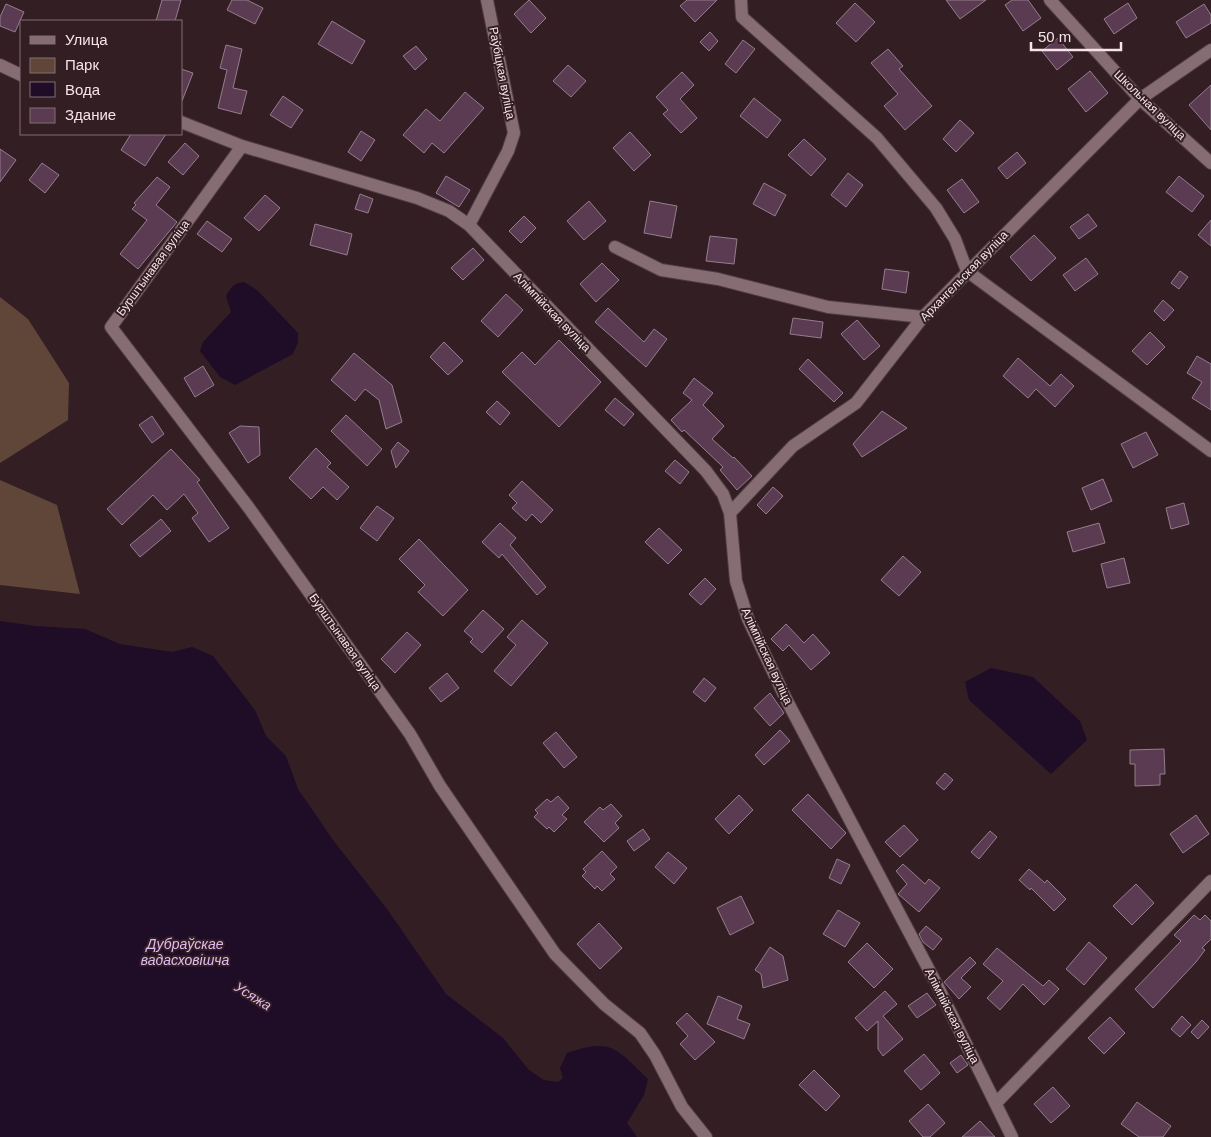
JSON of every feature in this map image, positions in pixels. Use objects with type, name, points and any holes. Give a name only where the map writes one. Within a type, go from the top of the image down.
[{"type":"street","name":"Раўбіцкая вуліца","points":[[469,225],[508,151],[514,133],[487,0]]},
{"type":"street","points":[[741,0],[742,17],[877,138],[936,208],[955,239],[967,271],[1211,451]]},
{"type":"street","name":"Школьная вуліца","points":[[1050,0],[1140,99],[1211,163]]},
{"type":"street","name":"Архангельская вуліца","points":[[730,514],[793,446],[856,403],[923,317],[1140,99],[1211,50]]},
{"type":"street","points":[[0,65],[20,75]]},
{"type":"street","name":"Алімпійская вуліца","points":[[182,122],[242,146],[417,198],[449,211],[469,225],[706,471],[723,494],[730,514],[736,581],[748,619],[786,699],[997,1102],[1012,1137]]},
{"type":"street","name":"Бурштынавая вуліца","points":[[242,146],[111,327],[249,508],[404,726],[440,786],[555,954],[604,1004],[640,1033],[655,1055],[682,1107],[706,1137]]},
{"type":"street","points":[[615,247],[661,270],[718,279],[828,307],[923,317]]},
{"type":"street","points":[[997,1102],[1211,881]]},
{"type":"green space","points":[[0,297],[28,319],[69,383],[68,420],[0,463]]},
{"type":"green space","points":[[0,480],[57,505],[80,594],[0,585]]},
{"type":"water","points":[[244,282],[257,290],[298,333],[298,342],[293,354],[235,385],[220,377],[200,351],[203,342],[231,312],[226,296],[235,284]]},
{"type":"water","name":"Дубраўскае вадасховішча","points":[[0,621],[36,626],[85,629],[120,644],[172,652],[192,647],[213,656],[255,710],[266,736],[286,756],[298,789],[333,840],[387,909],[446,994],[503,1038],[529,1070],[544,1080],[558,1082],[563,1078],[560,1068],[567,1053],[582,1048],[604,1046],[621,1053],[648,1079],[644,1095],[627,1123],[637,1137],[0,1137]]},
{"type":"water","points":[[991,668],[1033,677],[1080,721],[1087,740],[1051,774],[969,700],[965,682]]},
{"type":"building","points":[[162,0],[181,0],[175,20],[156,20]]},
{"type":"building","points":[[232,0],[247,0],[263,8],[255,24],[227,10]]},
{"type":"building","points":[[529,0],[546,18],[531,33],[514,14]]},
{"type":"building","points":[[687,0],[717,0],[695,22],[680,6]]},
{"type":"building","points":[[946,0],[986,0],[960,19]]},
{"type":"building","points":[[1012,0],[1028,0],[1041,18],[1023,31],[1005,5]]},
{"type":"building","points":[[855,3],[875,22],[856,42],[836,23]]},
{"type":"building","points":[[1128,3],[1137,18],[1114,34],[1104,19]]},
{"type":"building","points":[[6,4],[24,12],[15,32],[0,26],[0,17]]},
{"type":"building","points":[[1204,4],[1211,15],[1211,23],[1186,38],[1176,22]]},
{"type":"building","points":[[332,21],[365,41],[352,64],[318,44]]},
{"type":"building","points":[[710,32],[718,41],[709,51],[700,42]]},
{"type":"building","points":[[1058,38],[1073,57],[1057,70],[1042,51]]},
{"type":"building","points":[[743,40],[755,49],[736,73],[725,64]]},
{"type":"building","points":[[226,45],[242,49],[233,88],[247,91],[241,114],[218,108],[227,70],[220,68]]},
{"type":"building","points":[[416,46],[427,59],[415,70],[403,56]]},
{"type":"building","points":[[888,49],[903,66],[899,69],[932,106],[905,130],[884,106],[898,94],[871,63]]},
{"type":"building","points":[[568,65],[586,81],[571,97],[553,81]]},
{"type":"building","points":[[182,69],[193,73],[182,101]]},
{"type":"building","points":[[1090,71],[1108,93],[1086,112],[1068,89]]},
{"type":"building","points":[[682,72],[694,85],[680,99],[697,118],[681,133],[663,114],[668,110],[656,97]]},
{"type":"building","points":[[1211,85],[1211,130],[1189,105]]},
{"type":"building","points":[[465,92],[484,108],[444,153],[432,143],[424,153],[403,135],[426,109],[440,121]]},
{"type":"building","points":[[283,96],[303,110],[291,128],[270,115]]},
{"type":"building","points":[[754,98],[781,120],[767,138],[740,116]]},
{"type":"building","points":[[960,120],[974,133],[956,152],[943,139]]},
{"type":"building","points":[[361,131],[375,140],[361,161],[348,152]]},
{"type":"building","points":[[630,132],[651,155],[634,171],[613,148]]},
{"type":"building","points":[[130,135],[165,135],[145,166],[121,150]]},
{"type":"building","points":[[804,139],[826,159],[811,176],[788,155]]},
{"type":"building","points":[[185,143],[199,156],[183,175],[168,162]]},
{"type":"building","points":[[0,149],[16,160],[0,182]]},
{"type":"building","points":[[1017,152],[1026,163],[1007,179],[998,168]]},
{"type":"building","points":[[42,163],[59,175],[45,193],[29,180]]},
{"type":"building","points":[[848,173],[863,185],[846,207],[831,195]]},
{"type":"building","points":[[446,176],[470,190],[459,207],[436,193]]},
{"type":"building","points":[[1179,176],[1204,196],[1192,212],[1166,192]]},
{"type":"building","points":[[157,177],[170,187],[156,205],[177,222],[138,269],[120,254],[147,220],[132,209],[136,205],[134,203]]},
{"type":"building","points":[[962,179],[979,202],[964,213],[947,190]]},
{"type":"building","points":[[764,183],[786,195],[775,216],[753,204]]},
{"type":"building","points":[[360,194],[373,199],[368,213],[355,209]]},
{"type":"building","points":[[265,195],[280,208],[259,231],[244,218]]},
{"type":"building","points":[[589,201],[606,221],[584,240],[567,221]]},
{"type":"building","points":[[650,201],[677,206],[671,238],[644,233]]},
{"type":"building","points":[[1088,214],[1097,226],[1079,239],[1070,227]]},
{"type":"building","points":[[524,216],[536,228],[521,243],[509,231]]},
{"type":"building","points":[[1211,220],[1211,246],[1198,235]]},
{"type":"building","points":[[207,221],[232,239],[222,252],[197,234]]},
{"type":"building","points":[[315,224],[352,234],[347,255],[310,245]]},
{"type":"building","points":[[1034,235],[1056,258],[1031,281],[1010,257]]},
{"type":"building","points":[[710,236],[737,239],[734,264],[706,261]]},
{"type":"building","points":[[473,248],[484,260],[463,280],[451,268]]},
{"type":"building","points":[[1086,258],[1098,274],[1075,291],[1063,275]]},
{"type":"building","points":[[602,263],[619,280],[596,302],[580,284]]},
{"type":"building","points":[[885,269],[909,272],[906,293],[882,289]]},
{"type":"building","points":[[1180,271],[1188,277],[1179,289],[1171,283]]},
{"type":"building","points":[[506,294],[523,310],[498,337],[481,321]]},
{"type":"building","points":[[1163,300],[1174,310],[1164,321],[1154,311]]},
{"type":"building","points":[[608,308],[644,342],[654,329],[667,339],[646,367],[595,322]]},
{"type":"building","points":[[793,318],[823,322],[821,338],[790,334]]},
{"type":"building","points":[[857,320],[880,346],[864,360],[841,334]]},
{"type":"building","points":[[1150,332],[1165,347],[1147,365],[1132,351]]},
{"type":"building","points":[[559,340],[601,382],[559,427],[502,372],[522,352],[535,365]]},
{"type":"building","points":[[444,342],[463,361],[448,375],[430,357]]},
{"type":"building","points":[[354,353],[392,385],[402,422],[386,429],[379,400],[365,389],[355,401],[331,380]]},
{"type":"building","points":[[1197,356],[1211,364],[1211,410],[1192,398],[1202,382],[1187,373]]},
{"type":"building","points":[[1018,358],[1050,386],[1061,374],[1074,386],[1055,407],[1036,389],[1028,398],[1003,376]]},
{"type":"building","points":[[808,359],[843,393],[834,402],[799,369]]},
{"type":"building","points":[[203,366],[214,385],[195,397],[184,378]]},
{"type":"building","points":[[694,378],[713,393],[703,405],[724,426],[712,439],[734,457],[752,476],[737,490],[720,470],[723,467],[684,430],[682,432],[671,420],[692,400],[683,393]]},
{"type":"building","points":[[615,398],[634,414],[624,426],[605,410]]},
{"type":"building","points":[[497,401],[510,413],[500,425],[486,412]]},
{"type":"building","points":[[882,411],[907,428],[862,457],[853,444]]},
{"type":"building","points":[[346,415],[382,449],[367,466],[331,431]]},
{"type":"building","points":[[152,416],[164,434],[152,443],[139,425]]},
{"type":"building","points":[[240,426],[259,427],[260,455],[248,463],[229,433]]},
{"type":"building","points":[[1146,432],[1158,455],[1133,468],[1121,444]]},
{"type":"building","points":[[398,442],[409,451],[396,468],[391,451]]},
{"type":"building","points":[[316,448],[331,463],[327,467],[349,487],[337,500],[323,487],[311,499],[289,478]]},
{"type":"building","points":[[171,449],[200,480],[197,482],[229,528],[209,542],[192,518],[198,513],[184,494],[167,510],[153,495],[122,525],[107,509]]},
{"type":"building","points":[[675,460],[689,472],[680,484],[665,471]]},
{"type":"building","points":[[1103,479],[1112,501],[1091,510],[1082,488]]},
{"type":"building","points":[[522,481],[553,510],[541,523],[532,514],[526,521],[512,508],[517,503],[509,495]]},
{"type":"building","points":[[773,487],[783,496],[766,514],[757,505]]},
{"type":"building","points":[[1184,503],[1189,524],[1171,529],[1166,508]]},
{"type":"building","points":[[377,506],[394,518],[377,541],[360,528]]},
{"type":"building","points":[[161,519],[171,531],[140,557],[130,545]]},
{"type":"building","points":[[500,523],[516,538],[510,545],[546,587],[537,595],[502,554],[499,558],[482,542]]},
{"type":"building","points":[[1099,523],[1105,543],[1073,552],[1067,532]]},
{"type":"building","points":[[659,528],[682,550],[668,564],[645,542]]},
{"type":"building","points":[[419,539],[468,590],[443,616],[418,592],[425,585],[399,559]]},
{"type":"building","points":[[903,556],[921,572],[899,596],[881,580]]},
{"type":"building","points":[[1124,558],[1130,583],[1107,588],[1101,564]]},
{"type":"building","points":[[705,578],[716,589],[701,605],[689,594]]},
{"type":"building","points":[[483,610],[504,629],[482,653],[470,642],[473,639],[464,631]]},
{"type":"building","points":[[522,620],[548,643],[511,686],[494,671],[516,645],[507,637]]},
{"type":"building","points":[[786,624],[804,643],[813,634],[830,653],[811,670],[789,645],[783,651],[771,639]]},
{"type":"building","points":[[407,632],[421,645],[395,673],[381,659]]},
{"type":"building","points":[[447,673],[459,688],[441,702],[429,688]]},
{"type":"building","points":[[704,678],[716,688],[705,702],[693,692]]},
{"type":"building","points":[[770,693],[784,713],[770,726],[754,708]]},
{"type":"building","points":[[780,730],[790,741],[764,765],[755,755]]},
{"type":"building","points":[[556,732],[577,757],[564,768],[543,743]]},
{"type":"building","points":[[1164,749],[1165,774],[1160,774],[1160,785],[1135,786],[1135,764],[1130,764],[1130,750]]},
{"type":"building","points":[[945,773],[953,780],[944,790],[936,783]]},
{"type":"building","points":[[808,794],[846,833],[831,849],[792,810]]},
{"type":"building","points":[[739,795],[753,810],[729,834],[715,819]]},
{"type":"building","points":[[558,796],[569,808],[562,815],[567,819],[554,832],[549,827],[547,829],[534,817],[538,813],[535,810],[547,799],[551,802]]},
{"type":"building","points":[[611,804],[622,816],[615,823],[619,828],[604,842],[584,822],[600,807],[603,810]]},
{"type":"building","points":[[1196,815],[1209,834],[1183,853],[1170,834]]},
{"type":"building","points":[[904,825],[918,840],[900,857],[885,842]]},
{"type":"building","points":[[643,829],[650,839],[634,851],[627,841]]},
{"type":"building","points":[[990,831],[997,837],[979,859],[971,852]]},
{"type":"building","points":[[602,851],[617,867],[610,874],[615,879],[602,891],[597,886],[595,889],[582,876],[586,872],[583,869]]},
{"type":"building","points":[[668,852],[687,868],[674,884],[655,867]]},
{"type":"building","points":[[837,859],[850,865],[841,884],[829,878]]},
{"type":"building","points":[[903,864],[925,884],[929,879],[940,888],[919,912],[898,894],[907,884],[896,871]]},
{"type":"building","points":[[1029,869],[1045,883],[1047,880],[1066,899],[1054,911],[1031,888],[1030,890],[1019,880]]},
{"type":"building","points":[[1136,884],[1154,903],[1132,925],[1113,906]]},
{"type":"building","points":[[741,896],[754,923],[730,935],[717,908]]},
{"type":"building","points":[[838,910],[860,923],[845,947],[823,934]]},
{"type":"building","points":[[1194,915],[1200,920],[1205,915],[1211,921],[1211,939],[1202,948],[1205,950],[1196,962],[1153,1008],[1135,989],[1181,941],[1174,935]]},
{"type":"building","points":[[599,923],[622,948],[600,969],[577,944]]},
{"type":"building","points":[[926,926],[942,939],[933,950],[923,942],[919,934]]},
{"type":"building","points":[[1089,942],[1107,958],[1084,985],[1066,969]]},
{"type":"building","points":[[867,943],[893,969],[874,988],[848,962]]},
{"type":"building","points":[[770,947],[783,956],[788,980],[763,988],[761,974],[755,970]]},
{"type":"building","points":[[997,948],[1043,986],[1049,980],[1059,989],[1044,1005],[1023,984],[1000,1010],[987,998],[1003,981],[983,964]]},
{"type":"building","points":[[970,957],[976,963],[961,978],[971,987],[959,999],[944,982]]},
{"type":"building","points":[[885,991],[897,1004],[883,1016],[903,1039],[883,1056],[878,1049],[878,1021],[867,1031],[855,1018]]},
{"type":"building","points":[[927,993],[936,1005],[917,1018],[908,1006]]},
{"type":"building","points":[[718,996],[742,1006],[737,1019],[750,1024],[744,1039],[707,1024]]},
{"type":"building","points":[[687,1013],[715,1042],[695,1060],[680,1044],[688,1036],[676,1023]]},
{"type":"building","points":[[1182,1016],[1191,1025],[1180,1037],[1171,1029]]},
{"type":"building","points":[[1110,1017],[1125,1033],[1104,1054],[1088,1038]]},
{"type":"building","points":[[1202,1020],[1209,1027],[1198,1039],[1191,1032]]},
{"type":"building","points":[[924,1054],[940,1073],[921,1090],[904,1071]]},
{"type":"building","points":[[961,1055],[968,1065],[957,1073],[950,1063]]},
{"type":"building","points":[[814,1070],[840,1096],[826,1111],[799,1085]]},
{"type":"building","points":[[1053,1087],[1070,1106],[1051,1123],[1034,1104]]},
{"type":"building","points":[[1137,1102],[1171,1126],[1163,1137],[1139,1137],[1121,1124]]},
{"type":"building","points":[[928,1104],[945,1123],[930,1137],[923,1137],[909,1121]]},
{"type":"building","points":[[980,1121],[995,1137],[962,1137]]},
{"type":"water label","name":"Усяжа","points":[[253,996]]}]
